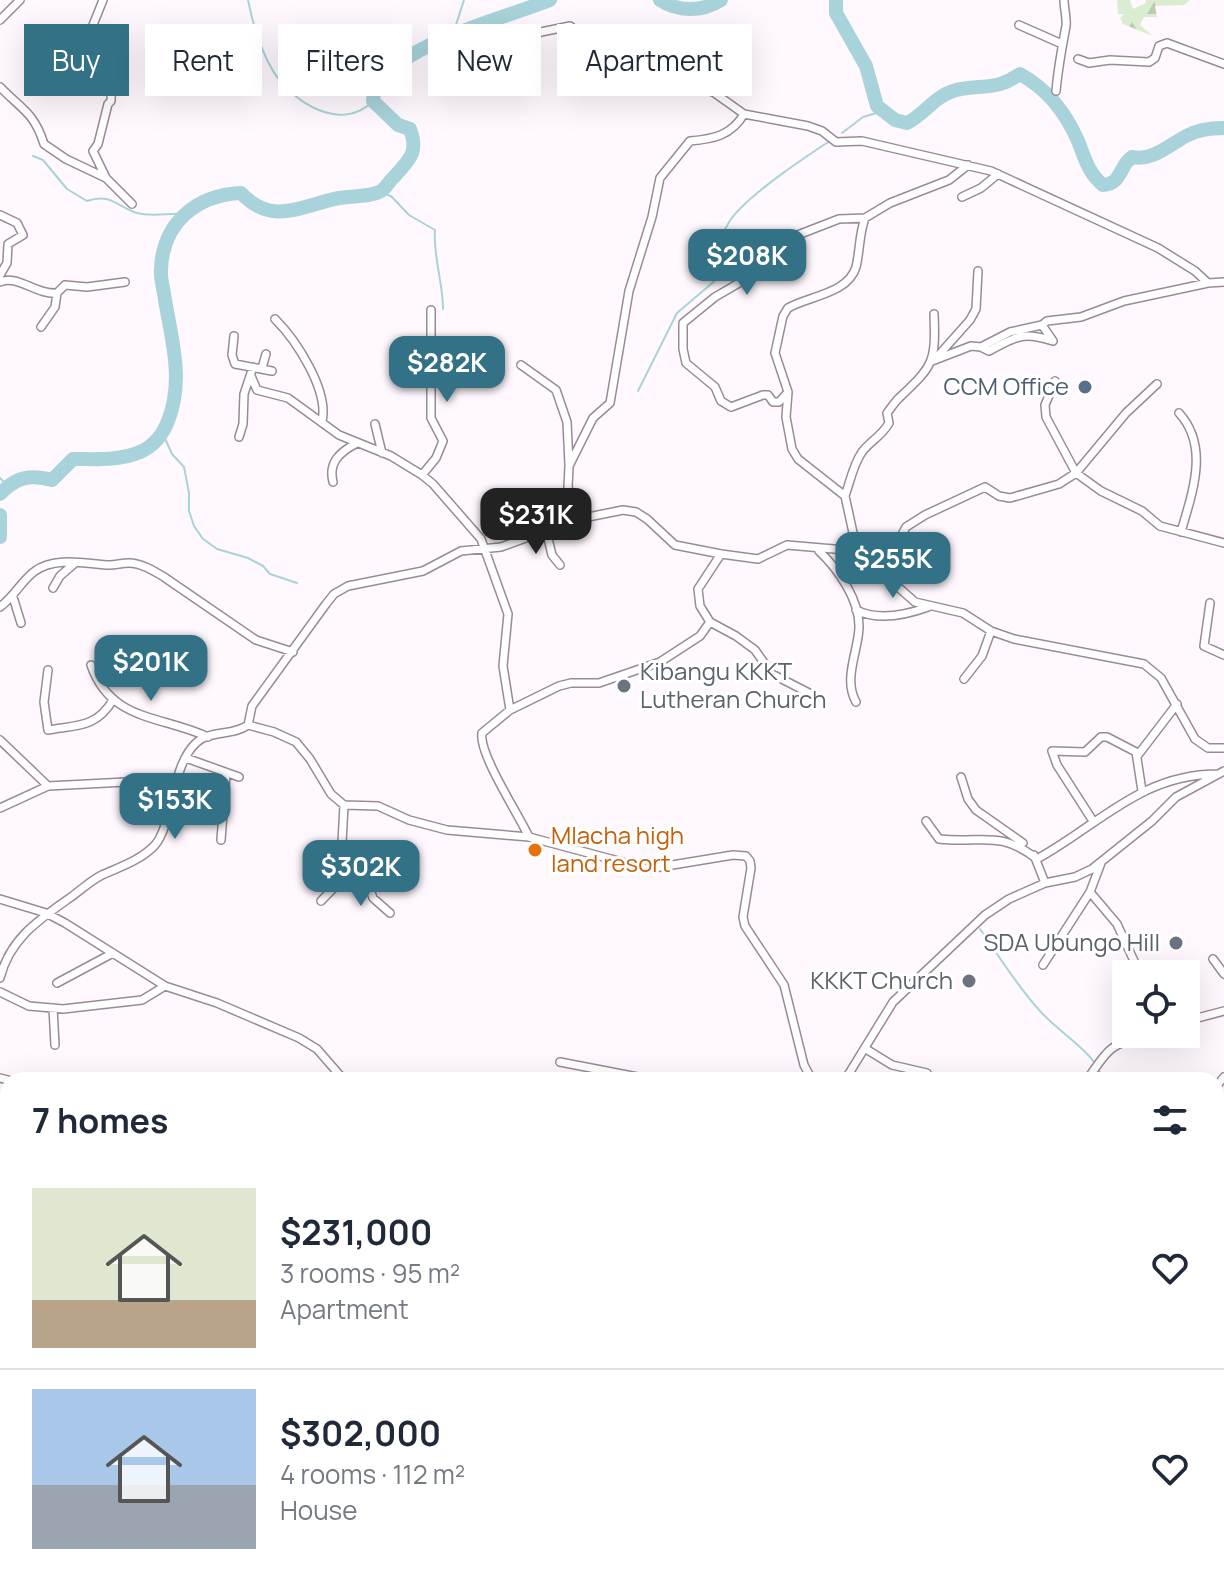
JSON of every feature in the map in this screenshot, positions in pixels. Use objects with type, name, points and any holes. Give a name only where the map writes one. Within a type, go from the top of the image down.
[{"type":"street","points":[[0,20],[20,0]]},
{"type":"street","points":[[103,0],[91,30],[88,53],[113,69],[111,101],[93,151],[106,178],[132,204]]},
{"type":"street","points":[[1056,91],[1066,24],[1064,0]]},
{"type":"street","points":[[1019,25],[1062,44]]},
{"type":"street","points":[[541,32],[570,26],[580,34],[576,67],[582,75],[617,72],[657,76],[682,70],[691,83],[713,92],[744,114],[808,126],[822,131],[836,142],[862,141],[998,174],[1158,248],[1208,283]]},
{"type":"street","points":[[1078,59],[1089,63],[1110,60],[1149,62],[1161,44],[1171,43],[1224,64]]},
{"type":"street","points":[[0,87],[30,113],[42,133],[44,144],[66,159],[106,178]]},
{"type":"street","points":[[569,466],[593,418],[610,403],[629,291],[662,175],[690,141],[714,139],[734,126],[744,114]]},
{"type":"street","points":[[788,392],[779,402],[773,402],[768,395],[763,395],[731,407],[726,405],[715,387],[686,363],[683,323],[715,297],[739,283],[790,238],[839,219],[865,218],[890,203],[949,180],[968,165]]},
{"type":"street","points":[[962,197],[981,188],[998,174]]},
{"type":"street","points":[[0,215],[17,223],[23,235],[8,244],[7,263],[0,275]]},
{"type":"street","points":[[845,496],[794,454],[786,417],[788,392],[775,353],[783,316],[790,306],[841,286],[852,276],[865,218]]},
{"type":"street","points":[[978,271],[976,309],[970,320],[932,361],[918,382],[896,400],[887,413],[889,423],[882,435],[871,442],[860,456],[845,496],[857,551],[904,595],[928,607],[963,613],[991,631],[1041,646],[1144,664],[1161,678],[1195,739],[1201,745],[1224,748]]},
{"type":"street","points":[[0,282],[11,279],[43,293],[57,293]]},
{"type":"street","points":[[41,327],[55,307],[57,293],[68,284],[87,287],[125,282]]},
{"type":"street","points":[[981,347],[1010,332],[1042,325],[1047,321],[1093,314],[1124,301],[1224,282]]},
{"type":"street","points":[[422,475],[436,458],[443,441],[431,418],[431,310]]},
{"type":"street","points":[[932,361],[934,314]]},
{"type":"street","points":[[275,319],[316,376],[318,394],[324,408],[322,421]]},
{"type":"street","points":[[932,361],[971,346],[989,351],[1004,341],[1020,337],[1040,336],[1053,341],[1042,325]]},
{"type":"street","points":[[234,336],[233,362],[252,372],[257,390],[288,398],[339,435],[382,453],[422,475],[475,532],[485,550],[508,614],[503,666],[510,710]]},
{"type":"street","points":[[262,368],[266,354]]},
{"type":"street","points":[[521,365],[555,387],[567,422],[568,487],[578,519]]},
{"type":"street","points":[[239,437],[243,424],[244,394],[252,372],[262,368],[272,371]]},
{"type":"street","points":[[1055,381],[1045,405],[1046,417],[1076,473],[1101,491],[1142,511],[1160,526],[1224,543]]},
{"type":"street","points":[[878,571],[890,557],[906,527],[953,501],[985,487],[999,496],[1015,497],[1059,484],[1076,473],[1126,413],[1157,384]]},
{"type":"street","points":[[1179,413],[1194,432],[1197,467],[1181,532]]},
{"type":"street","points":[[375,424],[382,453]]},
{"type":"street","points":[[333,482],[331,466],[337,456],[357,443]]},
{"type":"street","points":[[248,725],[252,706],[326,604],[340,590],[383,577],[429,569],[461,551],[485,550],[520,541],[578,519],[623,510],[636,512],[647,519],[675,545],[721,554],[758,559],[787,545],[857,551]]},
{"type":"street","points":[[546,530],[552,555],[560,565]]},
{"type":"street","points":[[819,551],[846,585],[856,610],[859,625],[851,678],[852,695],[856,702]]},
{"type":"street","points":[[721,554],[698,589],[700,606],[710,622],[746,643],[763,659],[772,674],[811,694]]},
{"type":"street","points":[[53,588],[60,576],[75,563]]},
{"type":"street","points":[[0,607],[36,570],[49,564],[128,563],[150,570],[256,640],[293,652]]},
{"type":"street","points":[[13,597],[21,623]]},
{"type":"street","points":[[1210,603],[1204,646],[1224,655]]},
{"type":"street","points":[[856,610],[881,616],[928,607]]},
{"type":"street","points":[[529,837],[489,762],[481,740],[486,727],[510,710],[559,686],[599,683],[628,671],[648,668],[700,636],[710,622]]},
{"type":"street","points":[[964,679],[982,656],[991,631]]},
{"type":"street","points":[[91,665],[95,678],[113,700],[140,716],[178,725],[208,737]]},
{"type":"street","points":[[48,670],[44,702],[48,730],[86,724],[97,719],[113,700]]},
{"type":"street","points":[[1138,755],[1177,704]]},
{"type":"street","points":[[0,978],[8,956],[22,936],[46,913],[90,882],[140,857],[154,846],[186,758],[195,743],[248,725],[296,742],[331,794],[344,805],[378,806],[409,820],[447,830],[529,837],[648,869],[733,855],[746,856],[751,868],[743,917],[745,926],[784,985],[808,1072]]},
{"type":"street","points":[[1093,821],[1057,765],[1052,751],[1085,752],[1103,736],[1134,750],[1138,755],[1142,791]]},
{"type":"street","points":[[0,740],[48,786]]},
{"type":"street","points":[[186,758],[239,777]]},
{"type":"street","points":[[1037,859],[1142,791],[1175,779],[1222,773]]},
{"type":"street","points":[[850,1072],[893,1002],[990,912],[1045,883],[1075,877],[1101,863],[1176,797],[1222,773]]},
{"type":"street","points":[[221,840],[226,774]]},
{"type":"street","points":[[961,777],[968,799],[976,810],[1025,844],[1037,859],[1045,883]]},
{"type":"street","points":[[0,808],[48,786],[126,782],[174,790]]},
{"type":"street","points":[[344,805],[342,843],[352,869],[366,877],[373,898],[390,913]]},
{"type":"street","points":[[926,821],[939,839],[1004,840],[1020,846],[1037,859]]},
{"type":"street","points":[[1043,965],[1090,892],[1101,863]]},
{"type":"street","points":[[321,901],[352,869]]},
{"type":"street","points":[[1090,892],[1117,924],[1134,960]]},
{"type":"street","points":[[0,899],[46,913],[165,986],[217,1003],[299,1038],[317,1049],[337,1072]]},
{"type":"street","points":[[57,983],[113,953]]},
{"type":"street","points":[[1213,959],[1224,974]]},
{"type":"street","points":[[0,992],[21,1003],[53,1008],[142,1000],[165,986]]},
{"type":"street","points":[[53,1008],[55,1045]]},
{"type":"street","points":[[1200,1017],[1224,1011]]},
{"type":"street","points":[[1092,1072],[1104,1053],[1112,1047]]},
{"type":"street","points":[[866,1049],[892,1065],[923,1072]]},
{"type":"street","points":[[560,1062],[612,1072]]},
{"type":"green space","points":[[1117,0],[1130,0],[1133,9],[1146,3],[1146,0],[1190,0],[1184,5],[1155,6],[1157,17],[1144,17],[1140,25],[1153,36],[1123,24],[1120,18],[1124,14],[1118,14]]},
{"type":"waterway","points":[[248,0],[264,54],[273,71],[293,94],[305,103],[333,114],[361,110],[373,101]]},
{"type":"waterway","points":[[456,24],[464,0]]},
{"type":"waterway","points":[[0,494],[24,478],[52,480],[73,459],[132,455],[150,446],[161,435],[173,406],[176,376],[161,269],[168,238],[185,214],[210,199],[241,193],[265,209],[288,211],[381,191],[408,161],[413,150],[413,137],[410,129],[398,125],[373,101],[375,82],[394,66],[436,42],[550,0]]},
{"type":"waterway","points":[[660,0],[674,7],[690,9],[706,7],[721,0]]},
{"type":"waterway","points":[[836,0],[836,13],[866,66],[877,106],[895,120],[907,123],[940,97],[953,91],[997,85],[1020,74],[1047,94],[1061,111],[1090,170],[1103,185],[1114,181],[1132,157],[1154,155],[1195,132],[1224,128]]},
{"type":"waterway","points":[[842,133],[863,117],[883,111]]},
{"type":"waterway","points":[[638,391],[677,313],[717,279],[722,237],[735,214],[778,177],[836,137]]},
{"type":"waterway","points":[[33,156],[43,160],[67,189],[87,201],[108,199],[143,214],[184,214]]},
{"type":"waterway","points":[[381,191],[392,197],[409,215],[435,230],[443,309]]},
{"type":"waterway","points":[[163,434],[172,454],[184,467],[189,511],[203,539],[217,549],[248,558],[270,574],[297,583]]},
{"type":"waterway","points":[[0,478],[8,486]]},
{"type":"waterway","points":[[0,515],[0,537]]},
{"type":"waterway","points":[[980,929],[1032,1001],[1095,1063]]},
{"type":"place","name":"CCM Office","points":[[1085,387]]},
{"type":"place","name":"Kibangu KKKT Lutheran Church","points":[[624,686]]},
{"type":"place","name":"Mlacha high land resort","points":[[535,850]]},
{"type":"place","name":"SDA Ubungo Hill","points":[[1176,943]]},
{"type":"place","name":"KKKT Church","points":[[969,981]]}]
